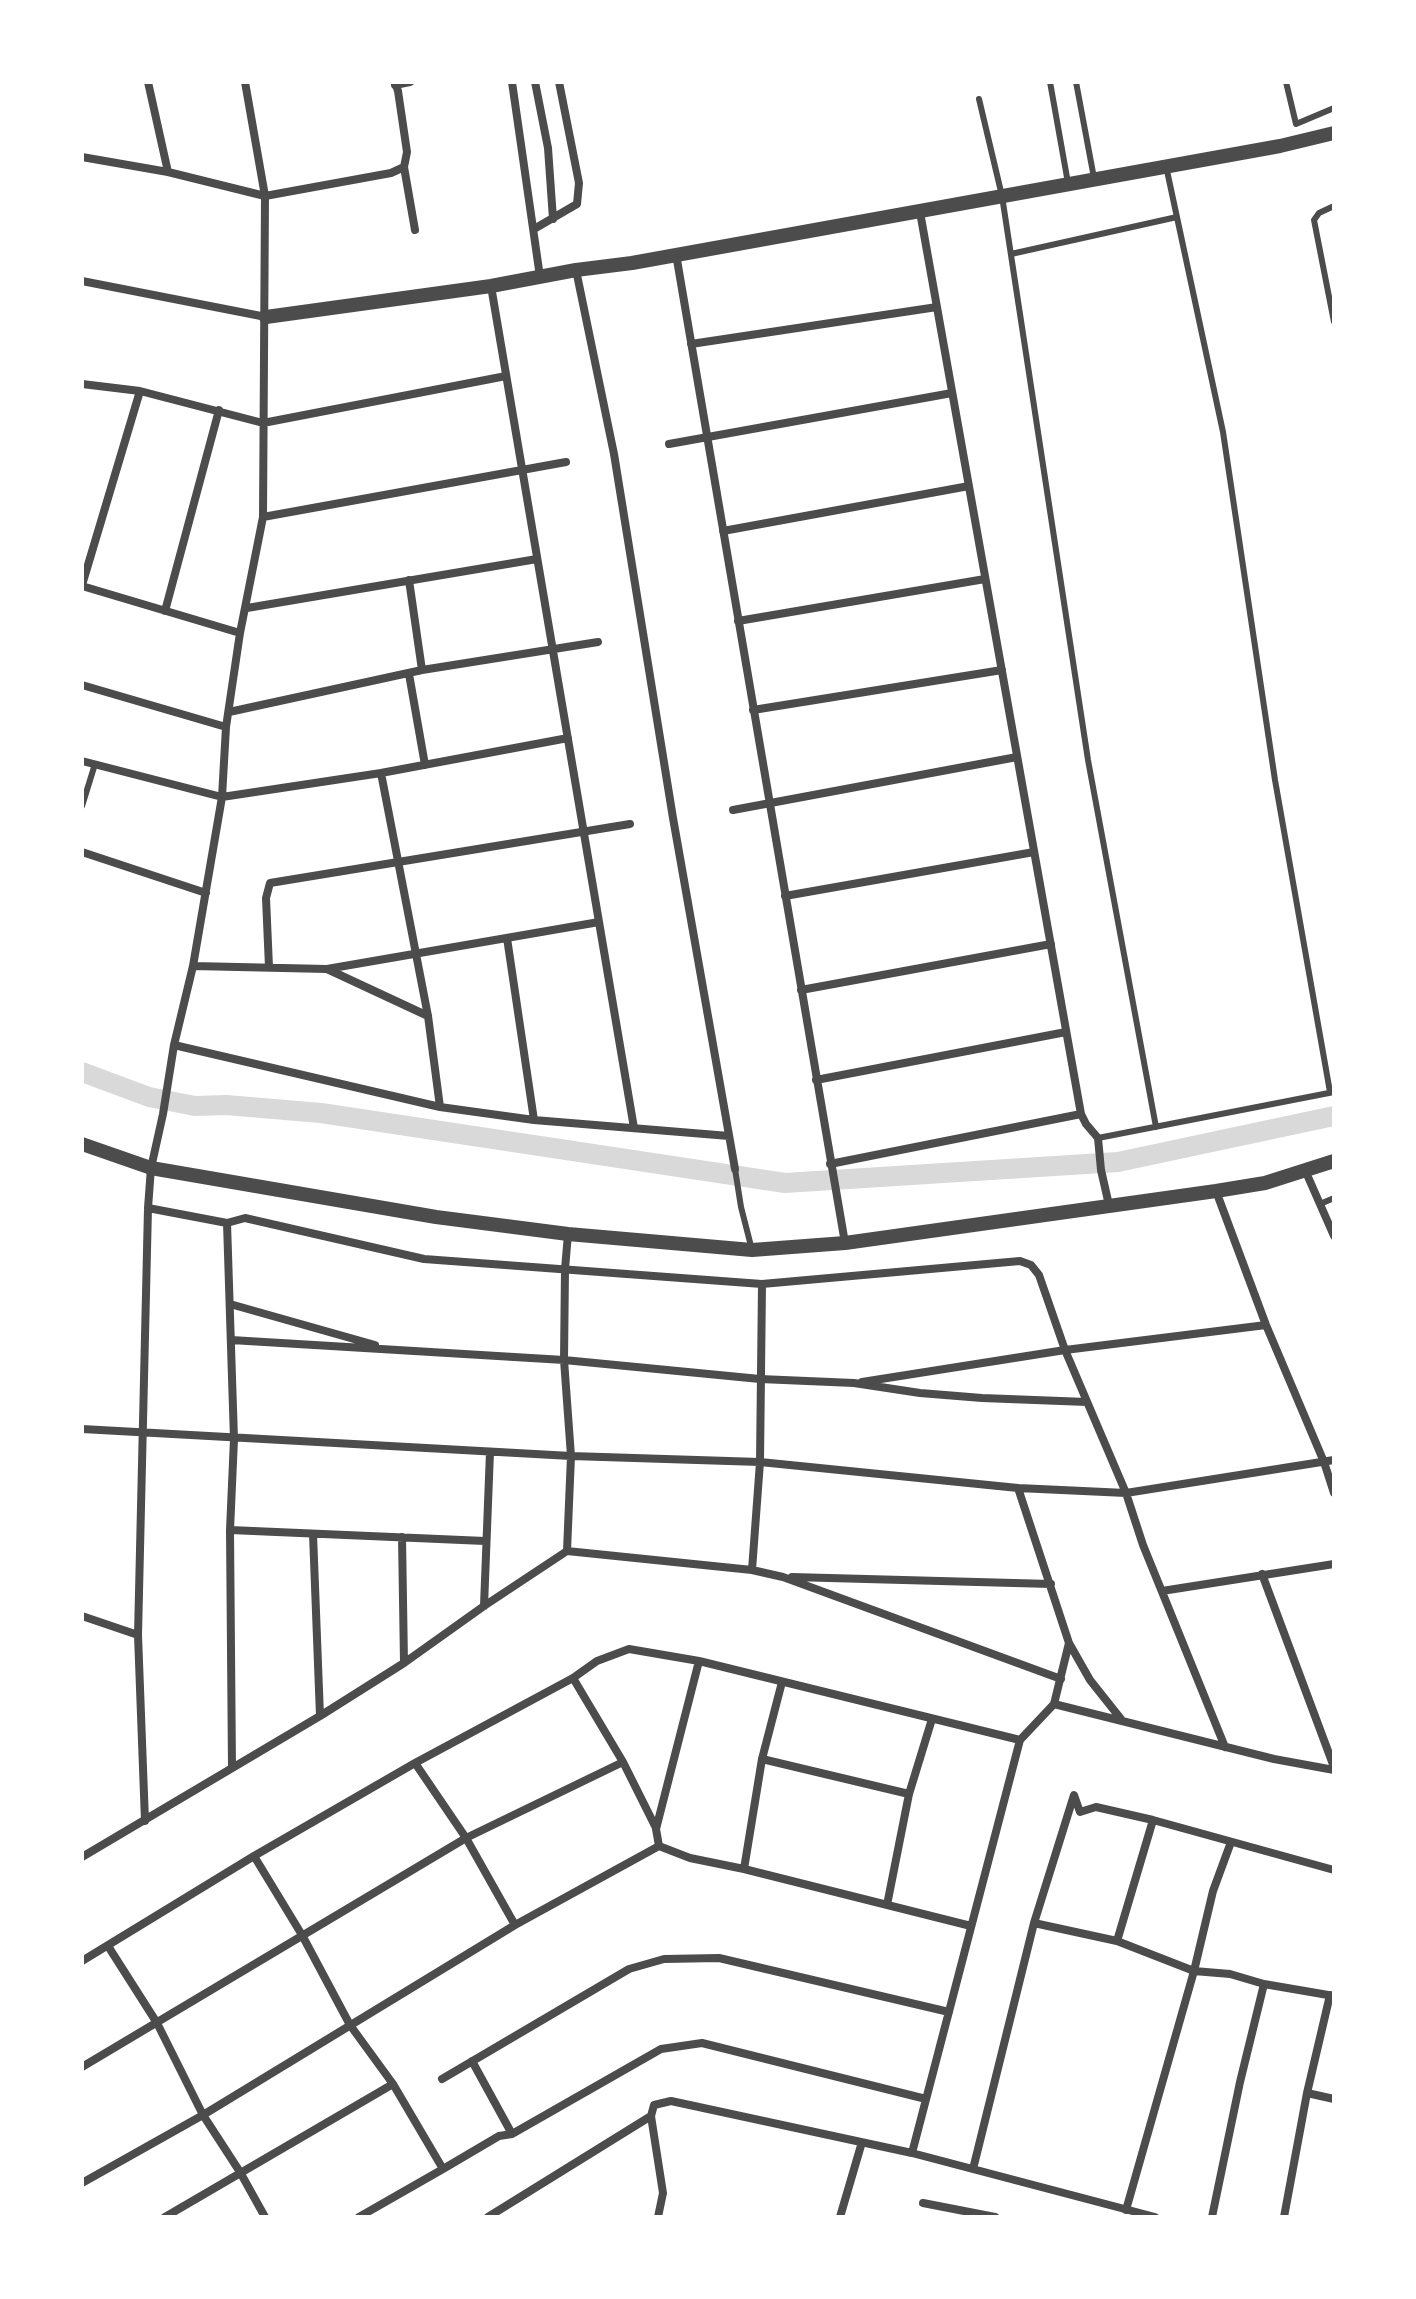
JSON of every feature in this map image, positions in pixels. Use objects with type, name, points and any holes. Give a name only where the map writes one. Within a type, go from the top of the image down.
[{"type":"street","points":[[148,82],[168,172]]},
{"type":"street","points":[[145,1821],[138,1635],[151,1168],[206,893],[222,797],[226,727],[240,633],[263,517],[265,196],[245,82]]},
{"type":"street","points":[[410,82],[395,83],[407,152],[404,167],[415,230]]},
{"type":"street","points":[[512,82],[540,277]]},
{"type":"street","points":[[535,82],[548,148],[553,219]]},
{"type":"street","points":[[534,229],[577,204],[579,183],[559,82]]},
{"type":"street","points":[[82,281],[266,317],[632,263],[1280,146],[1334,133]]},
{"type":"street","points":[[82,157],[168,172],[265,196],[391,173],[404,167]]},
{"type":"street","points":[[920,212],[1081,1114],[1098,1138],[1109,1205]]},
{"type":"street","points":[[676,254],[845,1243]]},
{"type":"street","points":[[576,270],[614,454],[673,818],[735,1169]]},
{"type":"street","points":[[491,286],[634,1128]]},
{"type":"street","points":[[691,344],[937,307]]},
{"type":"street","points":[[82,384],[140,391],[263,423],[506,376]]},
{"type":"street","points":[[140,391],[82,586],[240,633]]},
{"type":"street","points":[[669,444],[952,393]]},
{"type":"street","points":[[165,611],[219,410]]},
{"type":"street","points":[[263,517],[566,462]]},
{"type":"street","points":[[723,531],[969,486]]},
{"type":"street","points":[[247,608],[537,559]]},
{"type":"street","points":[[738,621],[985,579]]},
{"type":"street","points":[[409,580],[422,670]]},
{"type":"street","points":[[229,712],[422,670],[598,642]]},
{"type":"street","points":[[753,710],[1002,670]]},
{"type":"street","points":[[409,674],[425,765]]},
{"type":"street","points":[[82,685],[226,727]]},
{"type":"street","points":[[82,761],[222,797],[381,773],[568,738]]},
{"type":"street","points":[[733,810],[1017,757]]},
{"type":"street","points":[[381,773],[428,1016],[440,1107]]},
{"type":"street","points":[[269,967],[266,898],[270,883],[630,824]]},
{"type":"street","points":[[82,852],[206,893]]},
{"type":"street","points":[[785,896],[1034,852]]},
{"type":"street","points":[[193,966],[327,969],[599,922]]},
{"type":"street","points":[[507,938],[534,1120]]},
{"type":"street","points":[[801,990],[1051,944]]},
{"type":"street","points":[[327,969],[428,1016]]},
{"type":"street","points":[[816,1080],[1066,1032]]},
{"type":"street","points":[[174,1045],[440,1107],[534,1120],[729,1136]]},
{"type":"street","points":[[831,1166],[1081,1114]]},
{"type":"street","points":[[82,1144],[151,1168],[436,1217],[568,1234],[752,1250],[845,1243],[1216,1191],[1265,1183],[1334,1161]]},
{"type":"street","points":[[1305,1170],[1334,1236]]},
{"type":"street","points":[[1216,1191],[1266,1325],[1329,1461],[1334,1493]]},
{"type":"street","points":[[148,1208],[227,1223],[245,1218],[424,1259],[762,1284],[1020,1261],[1031,1265],[1039,1275],[1065,1350],[1126,1493],[1143,1545],[1225,1747]]},
{"type":"street","points":[[227,1223],[234,1439],[230,1530],[232,1768]]},
{"type":"street","points":[[567,1551],[571,1456],[564,1360],[568,1234]]},
{"type":"street","points":[[752,1570],[760,1462],[762,1284]]},
{"type":"street","points":[[230,1304],[392,1350]]},
{"type":"street","points":[[854,1383],[1065,1350],[1266,1325]]},
{"type":"street","points":[[231,1340],[564,1360],[760,1379],[854,1383],[982,1398],[1087,1402]]},
{"type":"street","points":[[82,1429],[571,1456],[760,1462],[1018,1488],[1126,1493],[1329,1461]]},
{"type":"street","points":[[484,1606],[490,1452]]},
{"type":"street","points":[[1018,1488],[1069,1643],[1090,1680],[1122,1720]]},
{"type":"street","points":[[230,1530],[485,1541]]},
{"type":"street","points":[[313,1534],[320,1716]]},
{"type":"street","points":[[402,1537],[404,1663]]},
{"type":"street","points":[[82,1857],[320,1716],[404,1663],[567,1551],[752,1570],[783,1577],[1061,1679]]},
{"type":"street","points":[[1162,1591],[1334,1564]]},
{"type":"street","points":[[1262,1574],[1334,1769]]},
{"type":"street","points":[[783,1577],[1051,1584]]},
{"type":"street","points":[[82,1616],[138,1635]]},
{"type":"street","points":[[912,2153],[1020,1740],[1054,1704],[1069,1643]]},
{"type":"street","points":[[82,1961],[415,1763],[573,1678],[597,1661],[629,1649],[699,1661],[1020,1740]]},
{"type":"street","points":[[656,1829],[699,1661]]},
{"type":"street","points":[[573,1678],[623,1762],[656,1829],[659,1846]]},
{"type":"street","points":[[744,1869],[762,1759],[782,1682]]},
{"type":"street","points":[[1054,1704],[1225,1747],[1334,1769]]},
{"type":"street","points":[[887,1905],[909,1794],[932,1719]]},
{"type":"street","points":[[762,1759],[909,1794]]},
{"type":"street","points":[[82,2067],[466,1838],[623,1762]]},
{"type":"street","points":[[415,1763],[466,1838],[515,1925]]},
{"type":"street","points":[[973,2169],[1034,1923],[1074,1795],[1080,1812],[1096,1807],[1153,1820],[1334,1870]]},
{"type":"street","points":[[1117,1941],[1153,1820]]},
{"type":"street","points":[[1126,2210],[1194,1971],[1213,1891],[1231,1842]]},
{"type":"street","points":[[82,2183],[203,2115],[515,1925],[659,1846],[690,1858],[971,1926]]},
{"type":"street","points":[[254,1856],[302,1935],[350,2025],[393,2084],[443,2169]]},
{"type":"street","points":[[1034,1923],[1117,1941],[1194,1971],[1230,1974],[1264,1984],[1332,1996],[1307,2093],[1284,2217]]},
{"type":"street","points":[[108,1946],[157,2023],[203,2115],[265,2217]]},
{"type":"street","points":[[442,2079],[629,1969],[664,1959],[719,1958],[949,2012]]},
{"type":"street","points":[[1212,2217],[1264,1984]]},
{"type":"street","points":[[359,2217],[499,2136],[512,2134],[661,2049],[702,2043],[926,2099]]},
{"type":"street","points":[[472,2061],[512,2134]]},
{"type":"street","points":[[165,2217],[393,2084]]},
{"type":"street","points":[[1307,2093],[1334,2099]]},
{"type":"street","points":[[658,2217],[663,2193],[651,2116],[654,2105],[671,2101],[912,2153],[1155,2217]]},
{"type":"street","points":[[488,2217],[651,2116]]},
{"type":"street","points":[[840,2217],[862,2142]]},
{"type":"street","points":[[923,2203],[995,2217]]},
{"type":"lane","points":[[1050,82],[1068,183]]},
{"type":"lane","points":[[1076,82],[1094,178]]},
{"type":"lane","points":[[1286,82],[1296,124],[1334,108]]},
{"type":"lane","points":[[979,99],[1002,196],[1088,760],[1156,1127]]},
{"type":"lane","points":[[1098,1138],[1332,1092],[1275,780],[1223,432],[1166,165]]},
{"type":"lane","points":[[1334,206],[1319,213],[1314,220],[1334,322]]},
{"type":"lane","points":[[1011,254],[1177,217]]},
{"type":"lane","points":[[82,806],[95,764]]},
{"type":"lane","points":[[735,1169],[752,1250]]},
{"type":"lane","points":[[1320,1204],[1334,1198]]},
{"type":"waterway","points":[[82,1072],[149,1097],[195,1106],[226,1105],[321,1113],[785,1183],[1118,1162],[1334,1116]]}]
